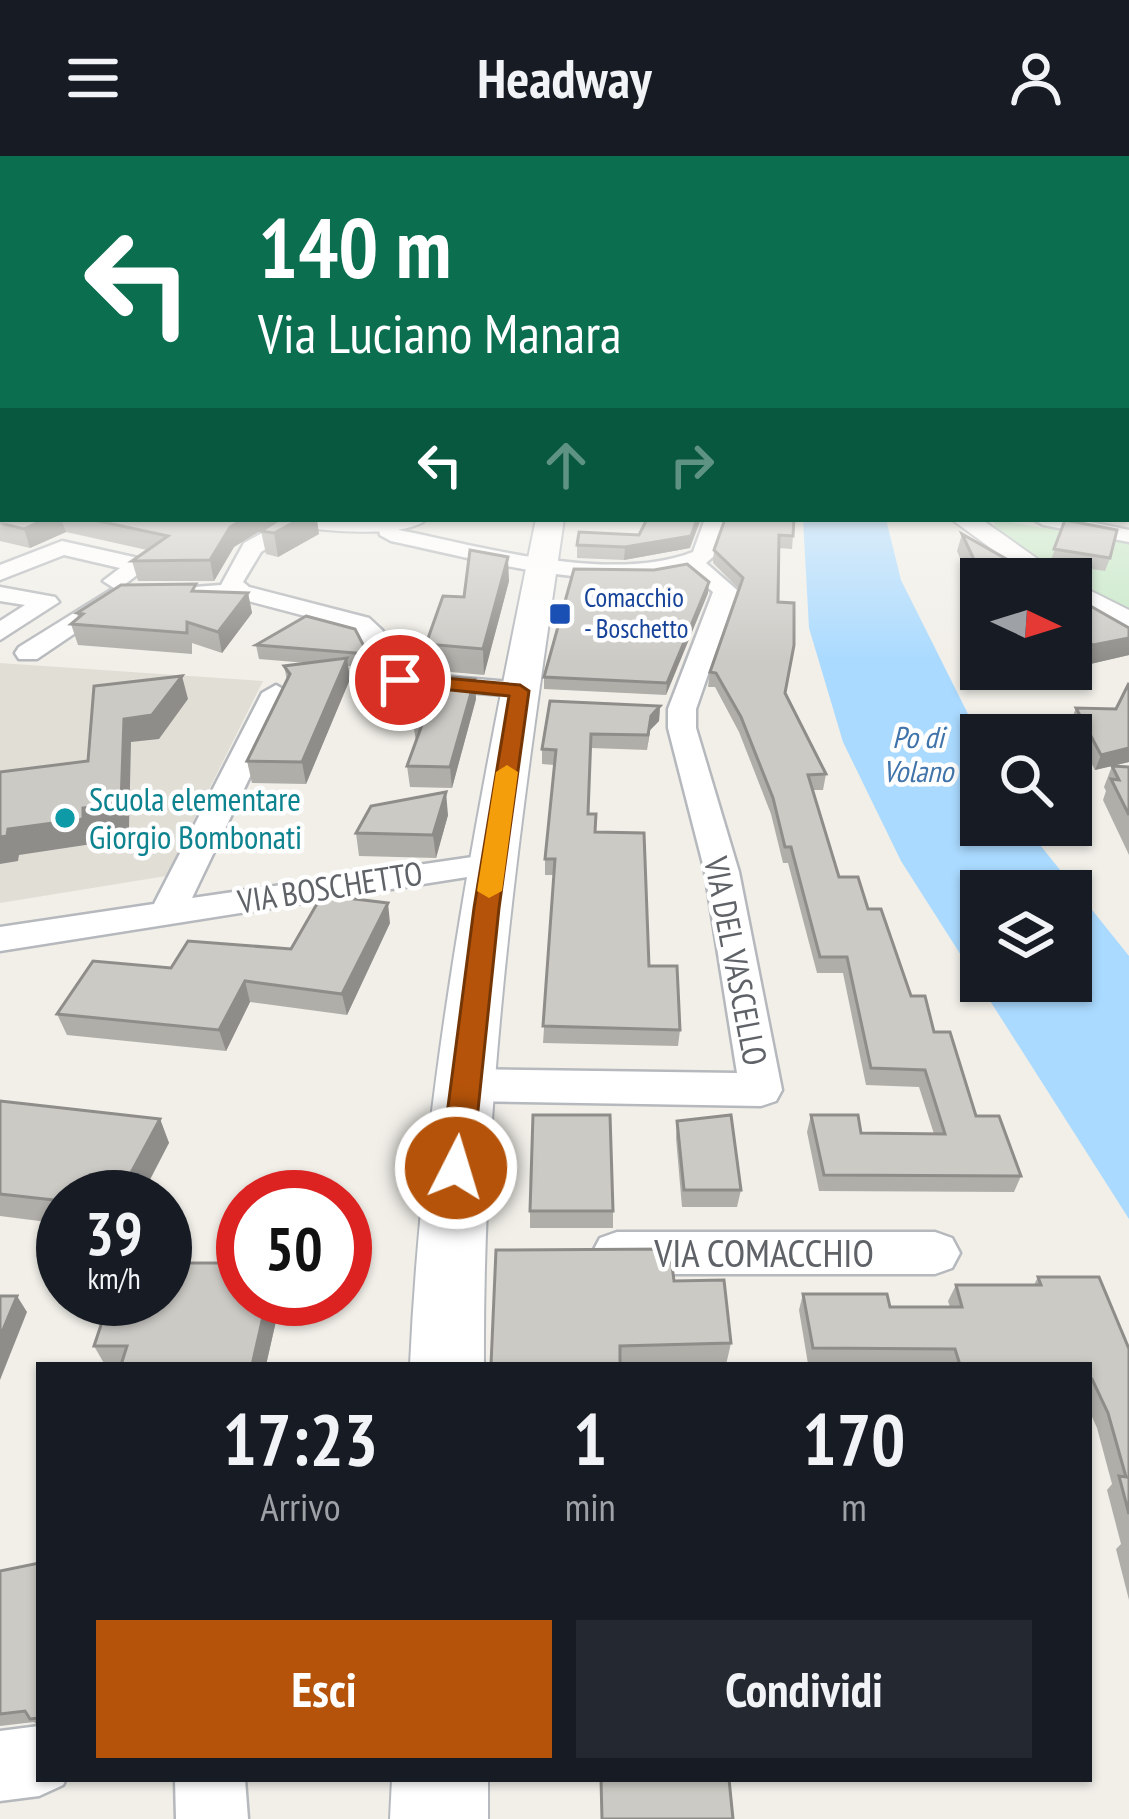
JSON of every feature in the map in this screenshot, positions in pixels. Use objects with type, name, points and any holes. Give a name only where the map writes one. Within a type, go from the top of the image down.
[{"type":"main road","points":[[448,1362],[472,1253],[464,1084],[493,864],[552,532]]},
{"type":"main road","points":[[439,1819],[440,1782]]},
{"type":"street","points":[[241,592],[231,583],[247,552],[298,522]]},
{"type":"street","points":[[387,522],[391,535],[552,532],[655,569],[692,563],[703,556],[714,522]]},
{"type":"street","points":[[968,522],[1021,558]]},
{"type":"street","points":[[1058,522],[1129,536]]},
{"type":"street","points":[[0,573],[65,548],[140,566],[115,581]]},
{"type":"street","name":"VIA DEL VASCELLO","points":[[464,1084],[761,1090],[722,872],[685,742],[670,708],[725,595],[723,585],[692,563]]},
{"type":"street","points":[[28,653],[106,599],[161,591],[241,592],[365,625],[390,672],[400,680],[526,698]]},
{"type":"street","points":[[0,594],[47,602],[0,632]]},
{"type":"street","points":[[1092,602],[1129,623]]},
{"type":"street","name":"VIA BOSCHETTO","points":[[167,913],[276,694]]},
{"type":"street","name":"VIA BOSCHETTO","points":[[0,939],[493,864]]},
{"type":"street","name":"VIA COMACCHIO","points":[[565,1253],[935,1253]]},
{"type":"street","points":[[0,1766],[36,1761]]},
{"type":"street","points":[[211,1782],[212,1819]]},
{"type":"shaded area","points":[[0,663],[263,681],[166,876],[0,903]]},
{"type":"green space","points":[[994,522],[1129,543],[1129,612],[1092,589],[1092,558],[1041,558],[997,531]]},
{"type":"water","name":"Po di Volano","points":[[803,522],[887,522],[901,580],[968,714],[960,714],[960,846],[1041,846],[1060,870],[960,870],[960,954],[901,861],[843,742],[809,628]]},
{"type":"water","name":"Po di Volano","points":[[1092,910],[1129,956],[1129,1219],[991,1002],[1092,1002]]},
{"type":"building","points":[[0,522],[39,522],[24,529]]},
{"type":"building","points":[[103,522],[239,522],[230,527],[210,560],[132,561],[168,536]]},
{"type":"building","points":[[275,522],[294,522],[274,533],[261,531]]},
{"type":"building","points":[[646,522],[696,522],[691,536],[625,547],[577,545],[579,532],[639,535]]},
{"type":"building","points":[[724,522],[794,522],[793,536],[779,535],[778,602],[794,603],[794,645],[785,693],[826,774],[808,775],[839,877],[858,877],[868,909],[881,909],[911,996],[925,996],[934,1032],[950,1032],[976,1116],[999,1116],[1021,1176],[824,1175],[811,1115],[858,1115],[861,1133],[945,1134],[925,1070],[871,1068],[847,957],[820,957],[773,798],[741,717],[716,673],[710,672],[743,578],[714,550]]},
{"type":"building","points":[[1064,522],[1117,530],[1110,558],[1054,549]]},
{"type":"building","points":[[962,534],[1005,558],[973,558]]},
{"type":"building","points":[[470,550],[508,557],[483,649],[426,644],[443,596],[464,597]]},
{"type":"building","points":[[687,564],[709,582],[667,683],[544,677],[574,569],[654,570]]},
{"type":"building","points":[[196,584],[192,591],[248,593],[218,632],[187,622],[187,633],[71,624],[83,614],[77,613],[121,585]]},
{"type":"building","points":[[1092,607],[1129,628],[1129,638],[1093,645]]},
{"type":"building","points":[[306,616],[355,629],[368,654],[256,645]]},
{"type":"building","points":[[347,658],[302,762],[247,761],[290,674],[284,666]]},
{"type":"building","points":[[430,675],[475,679],[450,767],[407,766],[423,722],[413,722]]},
{"type":"building","points":[[182,676],[152,715],[124,719],[121,803],[83,808],[83,819],[8,829],[7,836],[0,837],[0,772],[88,761],[94,686]]},
{"type":"building","points":[[1129,683],[1129,748],[1101,755],[1092,738],[1092,714],[1079,714],[1076,708],[1116,709]]},
{"type":"building","points":[[550,701],[660,706],[651,716],[648,735],[591,734],[588,814],[596,814],[595,832],[644,833],[649,966],[677,966],[680,1030],[543,1026],[555,859],[545,859],[556,750],[542,749]]},
{"type":"building","points":[[1112,766],[1129,767],[1129,815],[1111,779],[1119,780]]},
{"type":"building","points":[[446,792],[433,835],[356,833],[371,806]]},
{"type":"building","points":[[322,895],[388,903],[342,994],[245,981],[219,1030],[57,1014],[93,961],[171,968],[188,941],[291,949]]},
{"type":"building","points":[[0,1101],[160,1119],[133,1170],[36,1170],[36,1198],[0,1194]]},
{"type":"building","points":[[533,1115],[610,1115],[613,1211],[530,1211]]},
{"type":"building","points":[[731,1115],[741,1190],[684,1190],[677,1121]]},
{"type":"building","points":[[670,1249],[674,1281],[724,1280],[731,1343],[620,1346],[620,1362],[491,1362],[496,1250]]},
{"type":"building","points":[[192,1263],[216,1263],[216,1326],[261,1326],[253,1362],[122,1362],[127,1346],[94,1346],[101,1326],[192,1326]]},
{"type":"building","points":[[1038,1277],[1099,1277],[1129,1349],[1129,1514],[1119,1476],[1126,1477],[1108,1413],[1092,1379],[1092,1362],[959,1362],[955,1349],[813,1348],[803,1294],[887,1294],[890,1307],[962,1307],[956,1285],[1041,1285]]},
{"type":"building","points":[[0,1296],[17,1296],[0,1337]]},
{"type":"building","points":[[36,1564],[36,1718],[30,1719],[25,1711],[0,1714],[0,1571]]},
{"type":"building","points":[[601,1782],[729,1782],[733,1819],[602,1819]]},
{"type":"slow traffic","points":[[489,891],[507,772]]},
{"type":"place","name":"Comacchio - Boschetto","points":[[560,614]]},
{"type":"place","name":"Scuola elementare Giorgio Bombonati","points":[[65,818]]},
{"type":"route","points":[[400,680],[520,691],[487,908],[456,1168]]}]
